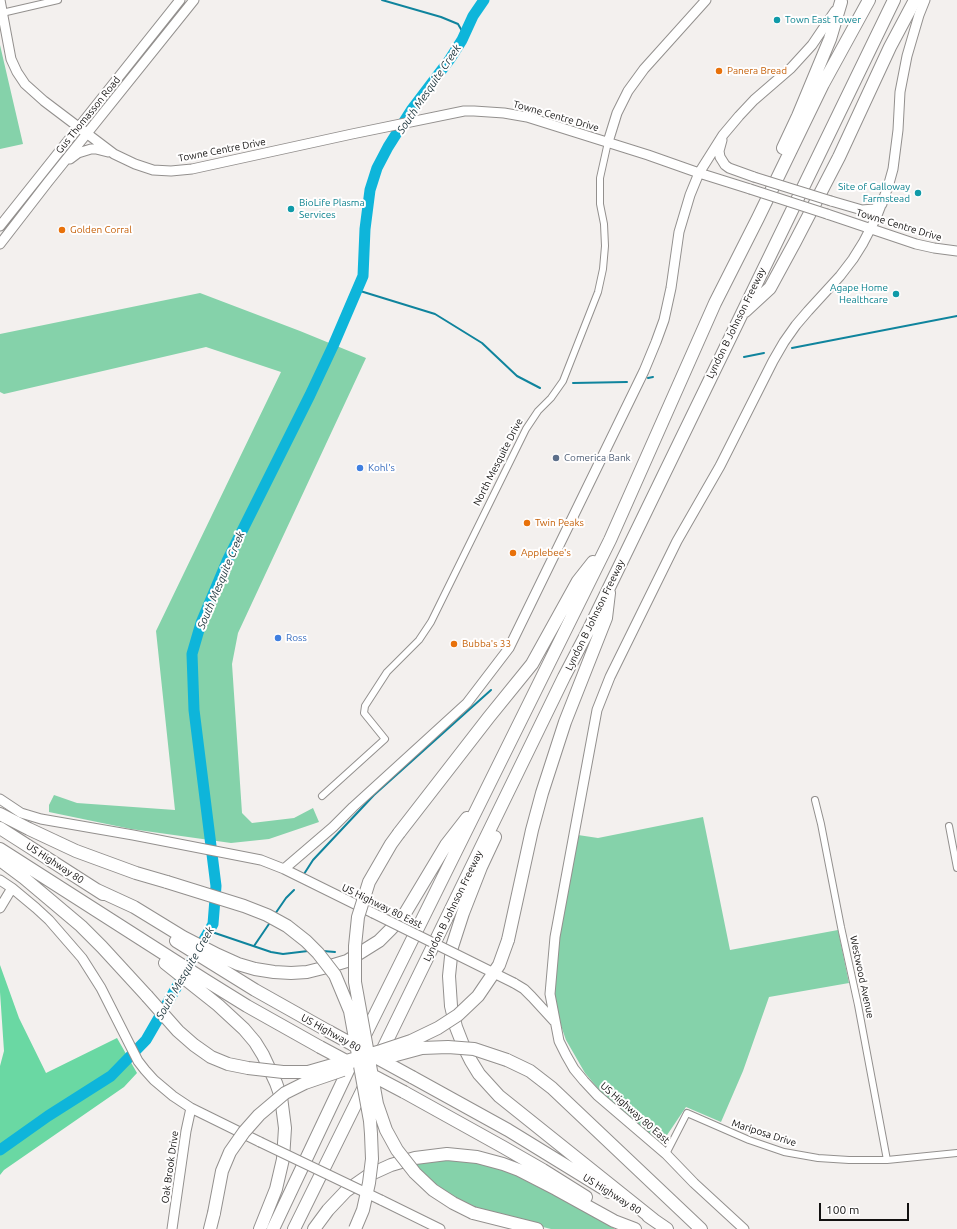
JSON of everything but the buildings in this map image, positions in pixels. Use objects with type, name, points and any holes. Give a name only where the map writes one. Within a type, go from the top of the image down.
[{"type":"highway","name":"Lyndon B Johnson Freeway","points":[[273,1229],[341,1084],[610,540],[715,303],[823,84],[870,0]]},
{"type":"highway","name":"Lyndon B Johnson Freeway","points":[[294,1229],[532,745],[894,0]]},
{"type":"highway","points":[[740,317],[770,288],[792,249],[824,187],[897,34],[915,0]]},
{"type":"highway","points":[[715,303],[749,221],[801,109],[830,39],[841,1]]},
{"type":"highway","points":[[537,1229],[473,1212],[453,1204],[433,1190],[415,1173],[396,1150],[386,1130],[377,1104],[355,982],[355,946],[358,917],[369,882],[391,844],[532,664],[578,581],[610,540]]},
{"type":"highway","points":[[0,860],[24,878],[81,926],[178,1031],[194,1045],[212,1057],[228,1064],[248,1068],[283,1072],[308,1072],[411,1041],[438,1028],[458,1015],[478,996],[499,965],[508,940],[532,830],[542,793],[563,728],[606,618],[610,583]]},
{"type":"highway","points":[[532,745],[501,824],[463,913],[452,947],[449,976],[451,1006],[456,1027],[471,1061],[488,1085],[654,1220]]},
{"type":"highway","points":[[215,959],[255,969],[291,973],[307,972],[327,967],[347,960],[363,951],[383,937],[404,914],[446,845],[485,793]]},
{"type":"highway","points":[[0,814],[76,851],[136,873],[244,906],[267,915],[287,926],[314,949],[335,976],[352,1017],[370,1120],[372,1159],[369,1183],[363,1210],[355,1229]]},
{"type":"highway","name":"US Highway 80","points":[[0,828],[97,890],[134,907],[181,940],[215,959],[262,994],[508,1130],[667,1229]]},
{"type":"highway","name":"US Highway 80","points":[[0,849],[130,933],[204,986],[260,1014],[463,1124],[543,1170],[635,1229]]},
{"type":"highway","points":[[204,986],[255,1042],[270,1070],[281,1097],[285,1128],[284,1159],[276,1189],[260,1229]]},
{"type":"highway","points":[[210,1229],[222,1171],[230,1152],[244,1132],[259,1115],[285,1093],[305,1083],[399,1054],[422,1048],[448,1047],[474,1049],[507,1060],[530,1071],[552,1088],[701,1229]]},
{"type":"highway","points":[[314,1229],[328,1210],[343,1194],[369,1175],[402,1161],[425,1156],[447,1154],[477,1156],[508,1165],[556,1189],[614,1221],[635,1229]]},
{"type":"main road","name":"Towne Centre Drive","points":[[0,0],[11,59],[25,84],[78,128],[114,154],[135,164],[153,170],[171,171],[192,169],[464,111],[474,110],[504,113],[527,118],[608,142],[870,229],[934,248],[957,251]]},
{"type":"main road","name":"Gus Thomasson Road","points":[[0,226],[180,0]]},
{"type":"main road","name":"Gus Thomasson Road","points":[[0,244],[62,164],[194,0]]},
{"type":"main road","name":"North Mesquite Drive","points":[[608,142],[617,112],[628,91],[644,68],[706,0]]},
{"type":"main road","points":[[555,1022],[550,994],[555,937],[597,710],[610,677],[677,541],[720,466],[773,361],[784,342],[800,320],[853,260],[882,204],[888,186],[896,151],[900,92],[906,56],[919,15],[926,0]]},
{"type":"main road","points":[[284,870],[333,827],[358,802],[467,703],[509,648],[656,342],[664,320],[671,288],[679,232],[690,195],[699,173],[723,135],[743,111],[790,68],[812,44],[826,26],[841,1]]},
{"type":"main road","points":[[159,27],[167,34]]},
{"type":"main road","points":[[723,135],[719,151],[720,157],[725,165],[730,168],[754,177],[862,210],[874,209],[882,204]]},
{"type":"main road","points":[[62,164],[78,153],[84,151],[96,149],[114,154]]},
{"type":"main road","points":[[20,200],[29,206]]},
{"type":"main road","name":"US Highway 80 East","points":[[0,799],[21,813],[41,819],[261,860],[373,913],[514,983],[524,989],[555,1022],[560,1041],[566,1055],[584,1081],[597,1096],[666,1154],[694,1183],[744,1229]]},
{"type":"main road","points":[[0,880],[32,904],[49,920],[82,958],[101,988],[138,1061],[154,1080],[173,1096],[191,1108],[440,1229]]},
{"type":"main road","points":[[0,908],[12,888]]},
{"type":"main road","name":"Oak Brook Drive","points":[[172,1229],[186,1131],[191,1108]]},
{"type":"street","points":[[2,13],[58,0]]},
{"type":"street","name":"North Mesquite Drive","points":[[322,796],[385,738],[364,713],[365,706],[387,672],[419,640],[431,622],[526,429],[563,381],[598,292],[603,269],[605,246],[604,224],[600,204],[600,178],[608,142]]},
{"type":"street","name":"Westwood Avenue","points":[[815,800],[858,1005],[887,1160]]},
{"type":"street","points":[[949,826],[957,868]]},
{"type":"street","name":"Mariposa Drive","points":[[666,1154],[687,1113],[749,1140],[784,1152],[818,1158],[834,1160],[887,1160],[957,1153]]},
{"type":"green space","points":[[0,45],[23,144],[0,149]]},
{"type":"green space","points":[[200,293],[366,358],[238,633],[232,664],[242,813],[252,823],[294,818],[313,808],[319,822],[269,839],[231,843],[131,829],[49,812],[49,805],[54,795],[77,803],[175,810],[156,631],[281,372],[206,347],[4,394],[0,392],[0,334]]},
{"type":"green space","points":[[703,817],[730,950],[838,930],[849,983],[769,997],[743,1071],[721,1122],[686,1107],[663,1141],[659,1143],[601,1092],[585,1073],[566,1040],[558,1017],[555,997],[555,960],[578,835],[598,838]]},
{"type":"green space","points":[[0,965],[19,1018],[46,1073],[117,1038],[137,1073],[124,1087],[4,1170],[0,1175],[0,1066],[4,1051],[0,992]]},
{"type":"green space","points":[[459,1158],[501,1168],[591,1214],[615,1229],[551,1229],[478,1211],[449,1197],[411,1163]]},
{"type":"waterway","points":[[382,0],[441,17],[458,24],[462,31],[462,40]]},
{"type":"waterway","name":"South Mesquite Creek","points":[[0,1150],[48,1116],[111,1076],[146,1040],[213,924],[216,886],[194,710],[192,654],[201,623],[228,559],[310,395],[363,276],[365,229],[370,190],[377,168],[388,147],[412,109],[450,59],[462,40],[473,16],[484,0]]},
{"type":"waterway","points":[[357,290],[435,314],[482,343],[517,376],[540,388]]},
{"type":"waterway","points":[[792,348],[957,316]]},
{"type":"waterway","points":[[744,357],[764,353]]},
{"type":"waterway","points":[[648,378],[653,377]]},
{"type":"waterway","points":[[573,383],[627,382]]},
{"type":"waterway","points":[[304,874],[313,860],[374,795],[491,690]]},
{"type":"waterway","points":[[275,914],[286,898],[294,890]]},
{"type":"waterway","points":[[254,946],[271,921]]},
{"type":"waterway","points":[[209,931],[271,952],[283,954],[308,951]]},
{"type":"waterway","points":[[323,951],[335,952]]},
{"type":"place","name":"Town East Tower","points":[[777,20]]},
{"type":"place","name":"Panera Bread","points":[[719,71]]},
{"type":"place","name":"Site of Galloway Farmstead","points":[[918,193]]},
{"type":"place","name":"BioLife Plasma Services","points":[[291,209]]},
{"type":"place","name":"Golden Corral","points":[[62,230]]},
{"type":"place","name":"Agape Home Healthcare","points":[[896,294]]},
{"type":"place","name":"Comerica Bank","points":[[556,458]]},
{"type":"place","name":"Kohl's","points":[[360,468]]},
{"type":"place","name":"Twin Peaks","points":[[527,523]]},
{"type":"place","name":"Applebee's","points":[[513,553]]},
{"type":"place","name":"Ross","points":[[278,638]]},
{"type":"place","name":"Bubba's 33","points":[[454,644]]}]
